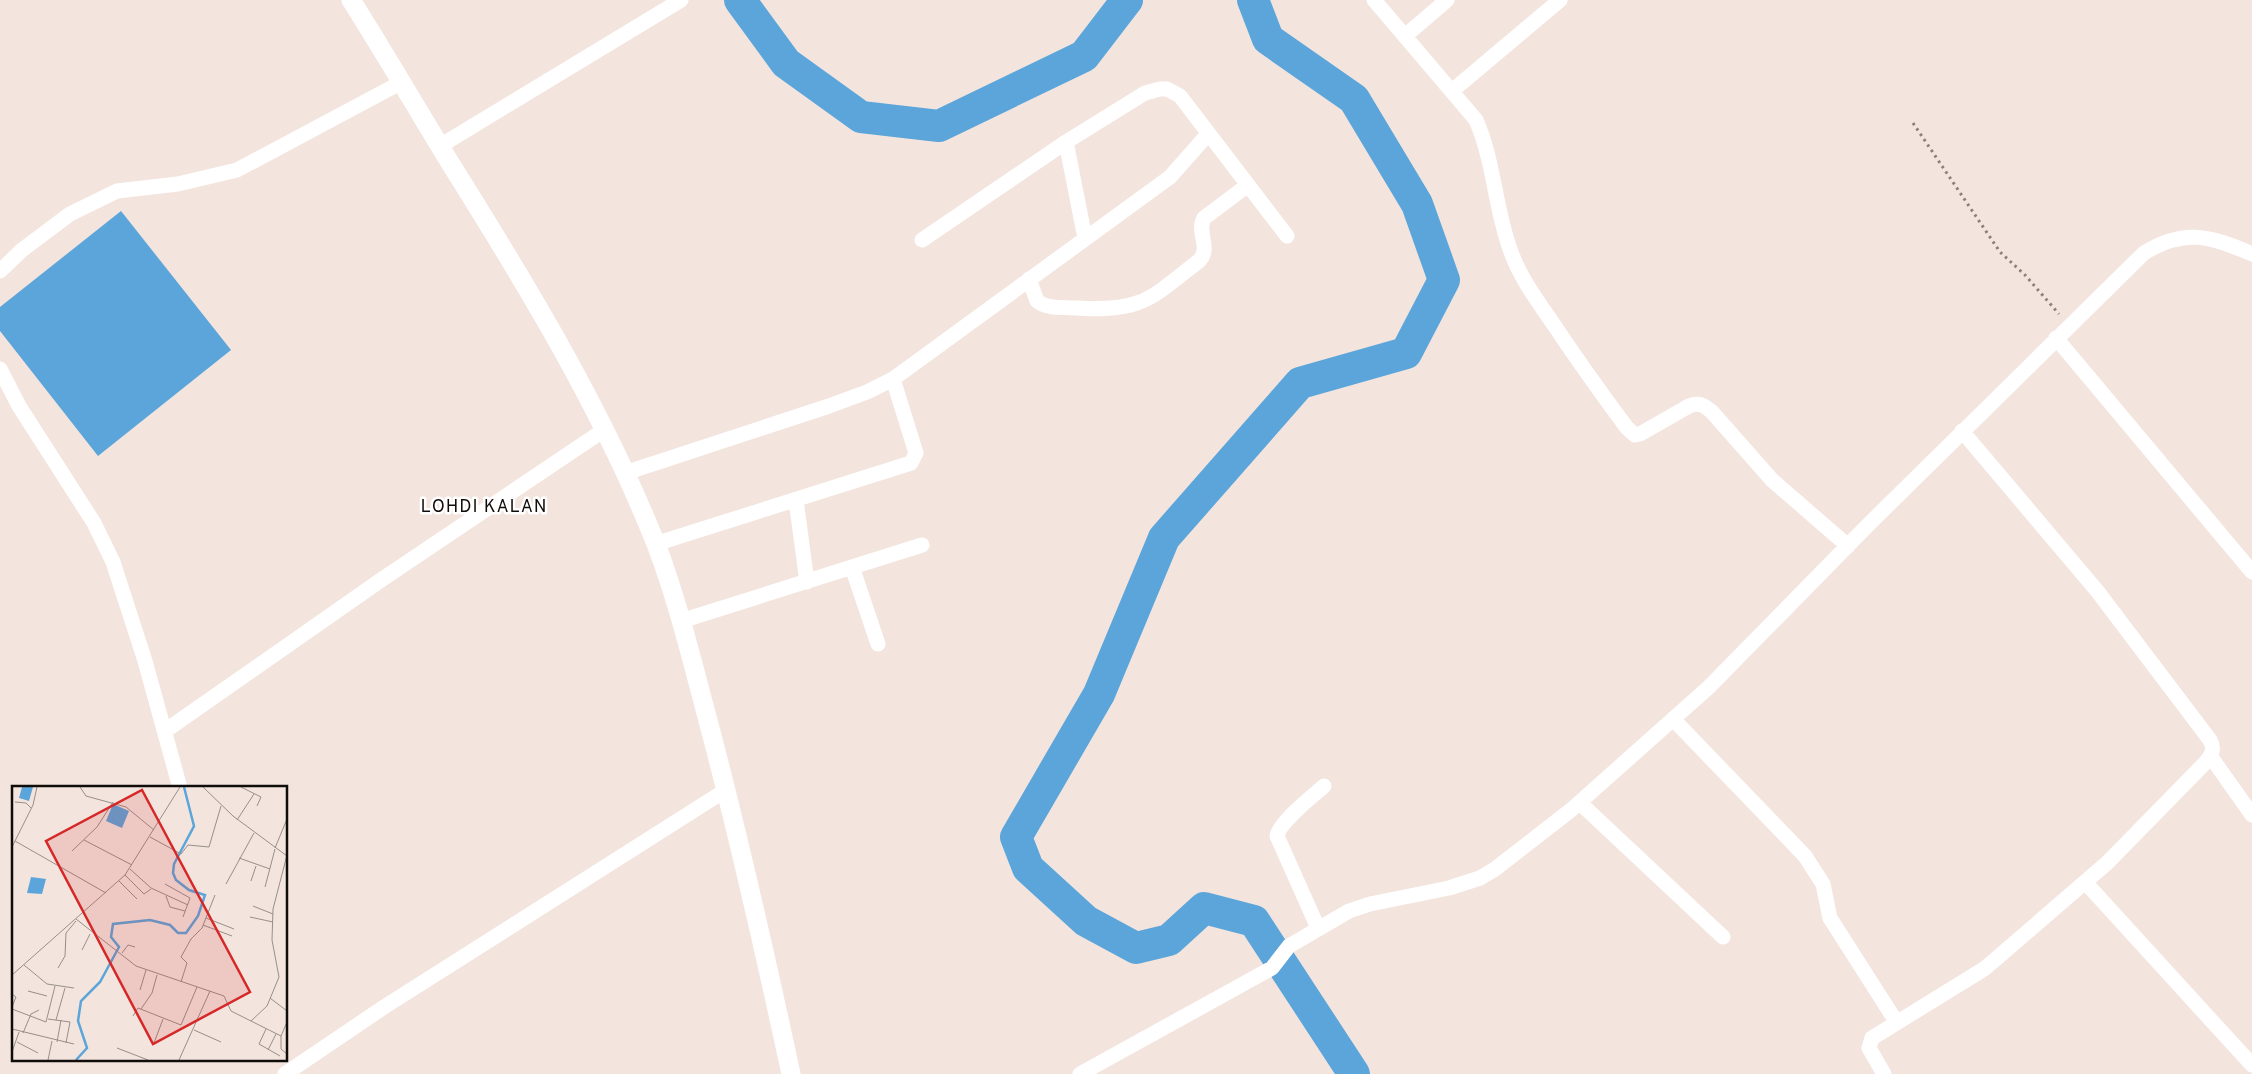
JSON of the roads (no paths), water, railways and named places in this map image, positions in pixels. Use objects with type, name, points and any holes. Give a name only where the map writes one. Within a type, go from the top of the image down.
[{"type":"street","points":[[351,0],[512,262],[559,343],[604,430],[655,544],[671,586],[726,790],[792,1074]]},
{"type":"street","points":[[440,146],[681,0]]},
{"type":"street","points":[[1374,0],[1476,120],[1504,232],[1516,265],[1533,294],[1585,371],[1627,428],[1635,434],[1640,434],[1689,406],[1697,403],[1706,407],[1772,480],[1848,546]]},
{"type":"street","points":[[1405,36],[1447,0]]},
{"type":"street","points":[[1452,91],[1560,0]]},
{"type":"street","points":[[0,271],[22,250],[70,214],[117,191],[178,184],[237,170],[402,82]]},
{"type":"street","points":[[922,240],[1066,142],[1145,93],[1160,88],[1180,96],[1287,236]]},
{"type":"street","points":[[624,473],[829,406],[867,392],[893,379],[1170,177],[1208,134]]},
{"type":"street","points":[[1066,142],[1085,238]]},
{"type":"street","points":[[1029,279],[1035,298],[1043,305],[1106,310],[1120,309],[1145,302],[1200,260],[1205,251],[1201,226],[1204,218],[1248,185]]},
{"type":"street","points":[[1080,1074],[1272,968],[1289,946],[1348,912],[1370,904],[1449,888],[1480,878],[1501,865],[1580,802],[1709,687],[2056,338],[2144,253],[2162,242],[2181,237],[2199,237],[2224,242],[2252,254]]},
{"type":"street","points":[[2056,338],[2252,572]]},
{"type":"street","points":[[0,369],[19,406],[94,523],[104,542],[120,583],[142,652],[179,786]]},
{"type":"street","points":[[655,544],[914,461],[916,453],[893,379]]},
{"type":"street","points":[[165,731],[380,580],[604,430]]},
{"type":"street","points":[[1962,432],[2098,592],[2210,740],[2212,745],[2211,757],[2252,816]]},
{"type":"street","points":[[796,500],[807,582]]},
{"type":"street","points":[[681,621],[922,545]]},
{"type":"street","points":[[852,567],[878,644]]},
{"type":"street","points":[[1673,719],[1805,856],[1814,868],[1823,884],[1830,918],[1897,1023]]},
{"type":"street","points":[[1884,1074],[1870,1051],[1869,1045],[1872,1038],[1984,969],[2107,863],[2211,757]]},
{"type":"street","points":[[1318,928],[1277,836],[1287,820],[1324,786]]},
{"type":"street","points":[[285,1074],[384,1007],[726,790]]},
{"type":"street","points":[[1580,802],[1723,937]]},
{"type":"street","points":[[2085,882],[2252,1065]]},
{"type":"water","points":[[121,211],[231,350],[98,456],[0,331],[0,307]]},
{"type":"waterway","points":[[740,0],[786,63],[861,117],[939,126],[1084,56],[1127,0]]},
{"type":"waterway","points":[[1253,0],[1268,39],[1354,99],[1417,204],[1444,280],[1406,353],[1300,383],[1164,538],[1099,694],[1016,837],[1028,868],[1086,921],[1136,948],[1169,940],[1204,908],[1254,921],[1354,1074]]},
{"type":"district","name":"LOHDI KALAN","points":[[484,507]]}]
